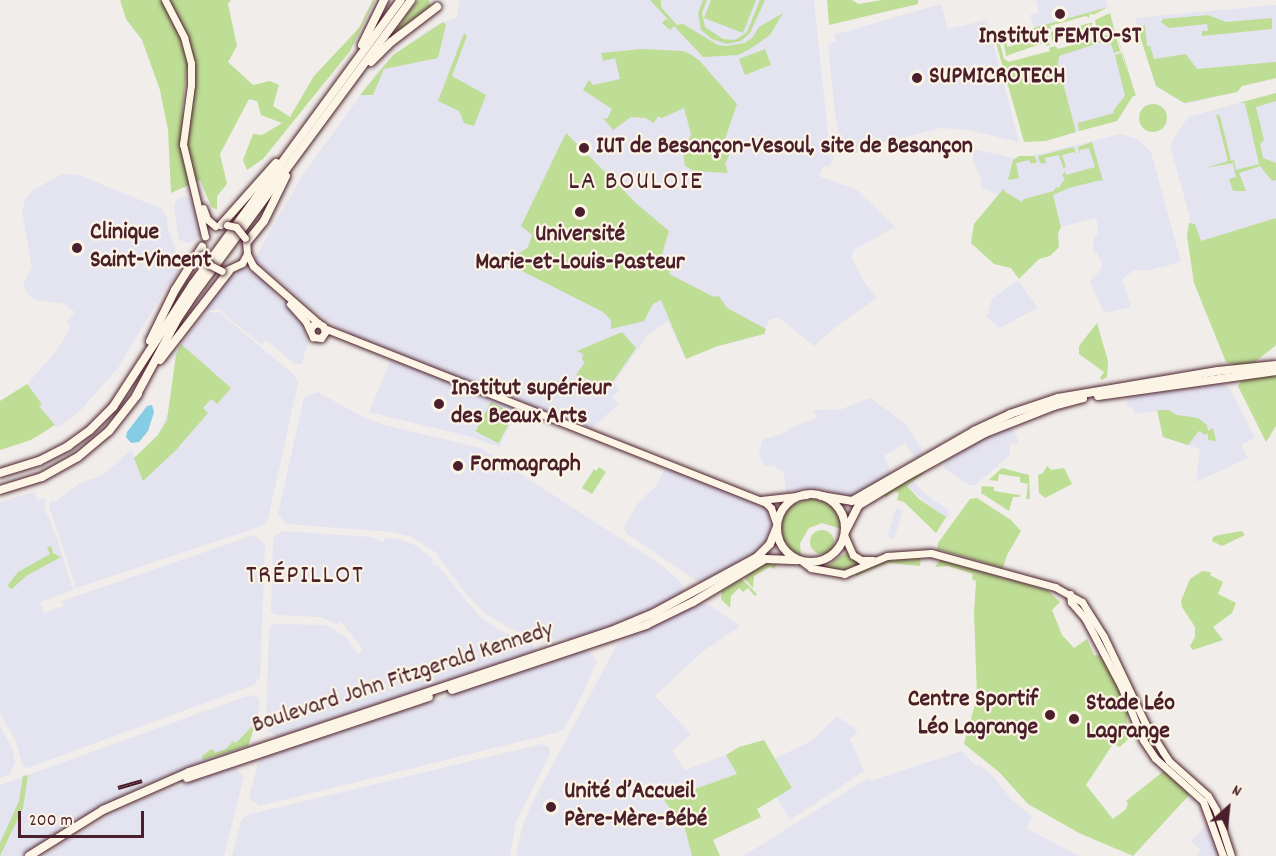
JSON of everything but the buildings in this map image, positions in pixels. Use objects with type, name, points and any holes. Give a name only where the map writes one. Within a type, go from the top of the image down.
[{"type":"highway","points":[[347,73],[384,0]]},
{"type":"highway","points":[[0,473],[39,461],[82,436],[107,413],[127,387],[182,299],[401,0]]},
{"type":"highway","points":[[136,396],[178,318],[411,0]]},
{"type":"highway","points":[[342,93],[391,42],[437,7]]},
{"type":"highway","points":[[221,225],[299,138]]},
{"type":"highway","points":[[246,240],[268,215],[298,154]]},
{"type":"highway","points":[[127,387],[175,290],[202,251]]},
{"type":"highway","points":[[0,490],[42,477],[78,458],[110,431],[226,271]]},
{"type":"main road","points":[[165,0],[184,37],[191,63],[191,85],[184,130],[184,154],[205,236],[202,251],[210,266],[226,271],[239,266],[247,266],[261,273]]},
{"type":"main road","points":[[184,130],[188,156],[205,214],[221,225],[236,227],[246,240],[247,254],[261,273],[321,326],[756,500],[771,508],[781,545],[811,568],[844,574],[878,559],[902,553],[931,553],[1070,594],[1082,602],[1104,637],[1145,723],[1167,758],[1208,796],[1216,810],[1231,856]]},
{"type":"main road","points":[[205,236],[221,225]]},
{"type":"main road","points":[[239,266],[247,254]]},
{"type":"main road","points":[[283,294],[314,337],[355,340]]},
{"type":"main road","points":[[310,330],[312,326],[321,326]]},
{"type":"main road","points":[[321,326],[322,337]]},
{"type":"main road","points":[[756,500],[806,495],[852,501],[974,431],[1010,414],[1058,398],[1218,371],[1276,365]]},
{"type":"main road","points":[[801,561],[817,562],[830,557],[839,548],[854,510],[864,501],[985,433],[1014,420],[1086,398],[1276,371]]},
{"type":"main road","points":[[777,526],[786,505],[806,495]]},
{"type":"main road","points":[[821,496],[832,502],[840,511],[849,549],[855,556],[864,560],[878,559]]},
{"type":"main road","name":"Boulevard John Fitzgerald Kennedy","points":[[29,856],[103,810],[189,772],[616,629],[654,613],[758,557],[770,544],[777,526]]},
{"type":"main road","name":"Boulevard John Fitzgerald Kennedy","points":[[37,856],[104,815],[165,786],[634,630],[693,602],[765,559],[801,561]]},
{"type":"main road","points":[[1070,594],[1071,602],[1085,618],[1121,686],[1143,740],[1155,758],[1203,801],[1223,856]]},
{"type":"shaded area","name":"Université Marie-et-Louis-Pasteur","points":[[460,0],[814,0],[828,134],[834,158],[829,166],[823,167],[819,176],[857,190],[895,227],[854,250],[851,256],[863,280],[877,298],[837,326],[814,346],[778,317],[769,320],[764,334],[718,346],[686,359],[668,321],[648,335],[614,383],[620,390],[612,397],[619,404],[591,429],[349,334],[325,319],[254,260],[300,179],[380,68],[427,30],[457,17]]},
{"type":"shaded area","name":"Institut FEMTO-ST","points":[[1036,0],[1106,0],[1108,7],[1034,28],[1030,15],[1039,12]]},
{"type":"shaded area","name":"SUPMICROTECH","points":[[941,4],[948,29],[987,20],[1019,142],[968,130],[941,128],[870,146],[853,155],[843,151],[835,113],[828,44],[836,42],[834,35]]},
{"type":"shaded area","points":[[1276,5],[1276,78],[1242,86],[1237,92],[1186,104],[1156,86],[1135,18]]},
{"type":"shaded area","points":[[1116,35],[1133,96],[1117,121],[1072,133],[1050,53]]},
{"type":"shaded area","points":[[1276,93],[1276,223],[1191,258],[1187,236],[1190,218],[1170,145],[1188,117]]},
{"type":"shaded area","points":[[1121,134],[1137,139],[1151,152],[1181,262],[1150,270],[1134,270],[1122,279],[1131,307],[1104,313],[1090,281],[1100,271],[1102,264],[1097,252],[1093,253],[1094,237],[1097,237],[1098,227],[1096,218],[1061,227],[1053,196],[1022,205],[981,187],[981,178],[973,161],[973,149],[1018,159]]},
{"type":"shaded area","points":[[62,174],[79,175],[162,209],[167,217],[168,228],[182,268],[167,286],[118,368],[80,411],[57,428],[39,406],[42,403],[27,384],[57,350],[70,329],[67,321],[75,312],[62,303],[35,300],[26,292],[23,283],[32,268],[22,211],[25,200],[33,190]]},
{"type":"shaded area","points":[[185,196],[191,199],[201,231],[199,237],[189,243],[179,240],[174,208],[176,200]]},
{"type":"shaded area","points":[[245,269],[260,278],[303,325],[307,344],[302,364],[294,364],[268,341],[265,340],[262,345],[218,309],[205,312],[207,305],[230,275]]},
{"type":"shaded area","points":[[1018,280],[1038,308],[999,328],[987,317],[992,299]]},
{"type":"shaded area","points":[[219,312],[294,375],[298,383],[268,519],[262,526],[76,588],[49,506],[51,501],[54,503],[80,483],[103,475],[131,450],[135,458],[158,435],[170,407],[176,355],[181,344],[205,314]]},
{"type":"shaded area","name":"Institut supérieur des Beaux Arts","points":[[392,357],[519,409],[499,447],[471,437],[369,412]]},
{"type":"shaded area","points":[[1220,382],[1229,387],[1255,438],[1241,445],[1248,458],[1196,482],[1200,449],[1163,437],[1158,411],[1134,414],[1133,407],[1128,408],[1126,403],[1131,395]]},
{"type":"shaded area","points":[[318,392],[361,416],[384,425],[481,448],[664,567],[682,584],[683,594],[620,623],[572,639],[535,638],[509,628],[485,613],[467,595],[435,552],[412,537],[392,532],[286,524],[278,514],[304,397]]},
{"type":"shaded area","points":[[870,398],[905,423],[922,449],[920,458],[917,460],[905,443],[884,456],[892,475],[853,498],[818,488],[804,488],[786,493],[784,473],[774,466],[764,466],[759,454],[762,440],[788,432],[788,429],[818,417],[813,410],[839,410]]},
{"type":"shaded area","points":[[1007,426],[1014,429],[1019,444],[1010,443],[1010,455],[975,485],[969,485],[944,468],[945,460]]},
{"type":"shaded area","points":[[670,469],[767,508],[771,526],[766,542],[755,555],[706,582],[697,581],[626,533],[624,526],[638,503],[656,486],[664,471]]},
{"type":"shaded area","points":[[913,481],[925,494],[949,510],[947,513],[950,514],[946,520],[907,486]]},
{"type":"shaded area","points":[[35,492],[37,500],[46,498],[44,507],[57,538],[73,590],[40,602],[44,613],[64,606],[62,601],[254,535],[265,544],[260,677],[254,685],[27,768],[23,767],[16,741],[0,714],[0,502]]},
{"type":"shaded area","points":[[896,508],[903,510],[894,539],[888,537]]},
{"type":"shaded area","points":[[282,531],[372,537],[382,542],[386,538],[398,539],[415,545],[432,558],[433,565],[439,567],[479,616],[499,630],[533,644],[536,652],[278,737],[267,730],[266,724],[269,629],[274,624],[326,625],[346,637],[358,654],[363,650],[341,621],[338,624],[320,617],[275,615],[271,611],[273,538]]},
{"type":"shaded area","points":[[699,603],[711,606],[740,626],[702,652],[655,696],[691,734],[672,751],[685,770],[726,755],[737,774],[665,800],[682,816],[692,856],[516,856],[522,828],[531,805],[618,643]]},
{"type":"shaded area","points":[[588,650],[597,661],[564,729],[559,732],[259,806],[249,798],[258,763],[264,757]]},
{"type":"shaded area","points":[[250,695],[260,701],[258,717],[248,746],[145,785],[69,825],[24,856],[0,856],[0,785]]},
{"type":"shaded area","points":[[837,716],[858,731],[850,740],[864,771],[790,820],[776,797],[792,788],[774,759],[813,740]]},
{"type":"shaded area","points":[[0,726],[12,748],[15,763],[10,774],[0,778]]},
{"type":"shaded area","points":[[542,744],[549,747],[550,754],[516,822],[510,856],[232,856],[241,821],[247,815]]},
{"type":"shaded area","points":[[961,750],[976,766],[980,765],[991,774],[1012,800],[1032,816],[1026,828],[1079,856],[743,856],[868,778],[870,781]]},
{"type":"shaded area","points":[[234,767],[244,776],[224,856],[43,856],[110,815],[146,798]]},
{"type":"shaded area","points":[[1209,822],[1221,856],[1197,856],[1201,850],[1191,841]]},
{"type":"green space","points":[[120,0],[231,0],[228,4],[237,46],[228,62],[253,85],[270,81],[279,85],[273,106],[290,117],[314,76],[359,28],[375,0],[350,51],[263,159],[247,170],[243,160],[253,134],[262,135],[282,123],[261,115],[257,101],[249,99],[220,154],[227,184],[217,196],[217,210],[211,206],[200,180],[171,193],[168,130],[160,90],[142,40],[126,19]],"holes":[[[196,63],[190,118],[182,114],[187,67]]]},
{"type":"green space","points":[[418,0],[429,0],[430,6],[398,31],[396,29]]},
{"type":"green space","points":[[650,0],[661,0],[661,7],[677,25],[683,24],[718,45],[726,46],[745,43],[753,37],[759,27],[783,13],[770,35],[750,49],[738,55],[703,57],[674,26],[670,30],[662,23],[666,19],[672,24]]},
{"type":"green space","points":[[703,0],[707,0],[702,13],[705,27],[723,39],[735,40],[747,32],[760,0],[765,0],[750,33],[741,41],[727,44],[712,39],[701,30],[698,13]]},
{"type":"green space","points":[[711,0],[756,0],[743,33],[704,18]]},
{"type":"green space","points":[[827,0],[852,0],[859,4],[882,0],[918,0],[918,4],[829,25]]},
{"type":"green space","points":[[1108,7],[1093,15],[1090,13],[1089,18],[1086,16],[1050,26],[1051,29],[1042,28],[999,40],[1004,59],[1009,62],[1050,51],[1049,48],[1055,46],[1058,49],[1094,39],[1092,36],[1115,34],[1120,51],[1114,53],[1111,44],[1107,45],[1105,41],[1059,56],[1058,64],[1076,132],[1046,141],[1024,142],[995,39]]},
{"type":"green space","points":[[1110,13],[1115,32],[1098,33],[1095,20]]},
{"type":"green space","points":[[1208,15],[1226,22],[1272,18],[1272,29],[1202,36],[1202,31],[1208,31],[1207,24],[1169,28],[1161,22],[1163,19]]},
{"type":"green space","points":[[443,22],[446,25],[438,58],[384,69],[373,95],[360,95],[393,55]]},
{"type":"green space","points":[[1092,23],[1093,33],[1091,34],[1091,30],[1057,40],[1055,43],[1052,41],[1051,32],[1054,31],[1054,34]]},
{"type":"green space","points":[[1145,25],[1147,46],[1150,46],[1154,59],[1186,54],[1197,69],[1276,62],[1276,78],[1242,86],[1237,92],[1184,103],[1156,86],[1138,30]]},
{"type":"green space","points":[[464,33],[467,36],[452,76],[486,95],[474,126],[464,123],[459,111],[438,101]]},
{"type":"green space","points":[[1046,33],[1050,45],[1046,46],[1046,42],[1006,56],[1004,44],[1007,43],[1007,47],[1043,37]]},
{"type":"green space","points":[[1117,35],[1136,96],[1133,96],[1117,121],[1079,131],[1078,123],[1114,113],[1113,111],[1125,96],[1115,55],[1121,53],[1128,75]]},
{"type":"green space","points":[[642,49],[683,51],[690,54],[699,60],[737,104],[723,145],[731,151],[725,164],[728,173],[694,171],[685,166],[683,154],[691,134],[684,108],[662,118],[658,116],[654,123],[645,118],[631,117],[613,130],[603,118],[607,119],[612,109],[583,90],[589,80],[593,85],[620,79],[615,58],[603,61],[601,53]]},
{"type":"green space","points":[[765,49],[771,65],[745,75],[739,59]]},
{"type":"green space","points":[[1276,93],[1276,101],[1256,107],[1264,140],[1260,144],[1263,158],[1276,163],[1276,180],[1272,181],[1260,166],[1239,173],[1246,191],[1233,191],[1229,179],[1236,177],[1233,163],[1205,168],[1228,161],[1216,114],[1220,116],[1231,161],[1234,160],[1236,170],[1259,164],[1245,103],[1239,103]]},
{"type":"green space","points":[[1153,104],[1163,108],[1167,118],[1163,128],[1153,132],[1143,128],[1139,118],[1143,108]]},
{"type":"green space","points":[[566,133],[637,204],[669,231],[660,261],[672,268],[669,274],[714,297],[719,296],[727,308],[766,329],[764,334],[718,346],[686,359],[661,300],[653,304],[644,321],[611,329],[611,320],[603,312],[506,263],[528,247],[532,235],[521,226]]},
{"type":"green space","points":[[1092,142],[1103,181],[1069,188],[1053,195],[1061,227],[1058,233],[1059,247],[1050,256],[1039,259],[1019,279],[1011,268],[994,264],[971,243],[974,224],[1004,188],[1004,191],[1022,202],[1024,199],[1054,191],[1056,187],[1059,188],[1065,178],[1062,176],[1065,171],[1066,175],[1095,167],[1089,148],[1080,150],[1079,154],[1078,147]]},
{"type":"green space","points":[[1074,147],[1076,155],[1074,152],[1062,155],[1066,167],[1063,168],[1059,155],[1045,158],[1046,164],[1040,163],[1038,156]]},
{"type":"green space","points":[[1019,156],[1035,156],[1037,162],[1031,164],[1029,160],[1016,163],[1019,178],[1008,180],[1013,160]]},
{"type":"green space","points":[[1276,218],[1276,345],[1254,363],[1235,365],[1226,362],[1194,283],[1187,236],[1189,223],[1195,224],[1201,241]]},
{"type":"green space","points":[[1097,323],[1108,361],[1107,377],[1102,380],[1100,378],[1104,372],[1079,354],[1079,346]]},
{"type":"green space","points":[[622,332],[636,348],[609,387],[576,375],[585,362],[582,360],[583,354],[577,351]]},
{"type":"green space","points":[[181,344],[231,388],[217,404],[211,399],[203,408],[208,413],[176,450],[143,481],[134,458],[158,435],[167,420],[176,355]]},
{"type":"green space","points":[[1276,375],[1276,426],[1266,442],[1238,386],[1243,379]]},
{"type":"green space","points":[[27,384],[42,404],[39,406],[55,425],[31,440],[0,450],[0,401]]},
{"type":"green space","points":[[491,402],[514,414],[498,443],[476,431]]},
{"type":"green space","points":[[1157,410],[1168,410],[1177,415],[1198,418],[1207,425],[1208,431],[1213,428],[1216,441],[1208,440],[1208,433],[1205,435],[1199,431],[1188,445],[1163,437]]},
{"type":"green space","points":[[1047,466],[1051,470],[1064,468],[1072,484],[1045,498],[1039,493],[1038,475],[1043,473]]},
{"type":"green space","points":[[599,467],[606,472],[592,494],[582,488],[594,469],[596,471]]},
{"type":"green space","points":[[1002,468],[1029,475],[1030,499],[1026,499],[1028,484],[1020,482],[1020,477],[999,474],[998,481],[989,480]]},
{"type":"green space","points":[[921,472],[923,474],[907,486],[919,499],[946,517],[936,533],[904,502],[897,500],[899,493],[894,491],[886,497],[880,495]]},
{"type":"green space","points":[[982,486],[994,487],[994,491],[1020,495],[1013,497],[1009,511],[981,493]]},
{"type":"green space","points":[[813,498],[831,505],[840,519],[842,529],[822,523],[809,528],[800,543],[801,558],[785,546],[780,526],[783,516],[792,505]]},
{"type":"green space","points":[[977,498],[1011,520],[1021,531],[1007,555],[1003,568],[937,549],[938,543],[970,499]]},
{"type":"green space","points":[[822,530],[827,531],[833,537],[833,547],[827,553],[822,554],[817,553],[811,547],[810,542],[811,537],[817,531]]},
{"type":"green space","points":[[1242,531],[1245,535],[1222,546],[1212,541],[1213,537],[1219,535]]},
{"type":"green space","points":[[51,546],[53,553],[61,557],[26,576],[12,589],[7,586],[18,572],[50,554],[47,548]]},
{"type":"green space","points":[[847,552],[863,564],[847,570],[824,568]]},
{"type":"green space","points":[[921,556],[920,566],[888,563],[856,576],[878,563]]},
{"type":"green space","name":"Centre Sportif Léo Lagrange","points":[[940,560],[1047,590],[1060,602],[1052,610],[1062,635],[1074,648],[1087,639],[1094,655],[1103,656],[1130,711],[1127,718],[1128,739],[1120,747],[1113,744],[1086,785],[1113,819],[1125,810],[1128,804],[1126,801],[1165,770],[1172,779],[1191,793],[1133,856],[1079,833],[1028,804],[999,772],[964,744],[977,697],[974,613],[976,581],[972,579],[973,574],[948,566],[935,567]]},
{"type":"green space","points":[[779,561],[774,569],[770,567],[754,576],[753,588],[744,578],[764,563]]},
{"type":"green space","points":[[1202,571],[1211,572],[1210,575],[1223,582],[1218,594],[1236,603],[1232,613],[1213,627],[1223,640],[1193,650],[1190,646],[1195,637],[1195,627],[1182,607],[1181,601],[1190,579]]},
{"type":"green space","points":[[742,579],[757,594],[755,596],[748,588],[743,592],[739,588],[731,596],[730,608],[721,599],[722,591]]},
{"type":"green space","points":[[256,722],[248,746],[203,760],[202,756],[210,750],[213,749],[215,753],[226,749],[233,741],[236,743]]},
{"type":"green space","points":[[764,740],[792,788],[757,809],[761,817],[713,840],[720,856],[692,856],[682,817],[677,818],[664,800],[737,774],[726,755],[739,747]]},
{"type":"green space","points":[[28,775],[23,808],[0,856],[0,843],[19,801],[23,776]]},
{"type":"water","points":[[152,405],[154,412],[148,431],[139,442],[131,443],[126,437],[127,432],[147,406]]},
{"type":"railway","points":[[118,788],[142,781]]},
{"type":"place","name":"Institut FEMTO-ST","points":[[1060,14]]},
{"type":"place","name":"SUPMICROTECH","points":[[917,78]]},
{"type":"place","name":"IUT de Besançon-Vesoul, site de Besançon","points":[[584,148]]},
{"type":"place","name":"Université Marie-et-Louis-Pasteur","points":[[580,212]]},
{"type":"place","name":"Clinique Saint-Vincent","points":[[77,248]]},
{"type":"place","name":"Institut supérieur des Beaux Arts","points":[[439,404]]},
{"type":"place","name":"Formagraph","points":[[458,466]]},
{"type":"place","name":"Centre Sportif Léo Lagrange","points":[[1050,715]]},
{"type":"place","name":"Stade Léo Lagrange","points":[[1074,719]]},
{"type":"place","name":"Unité d’Accueil Père-Mère-Bébé","points":[[551,807]]},
{"type":"district","name":"LA BOULOIE","points":[[636,183]]},
{"type":"district","name":"TRÉPILLOT","points":[[305,577]]}]
